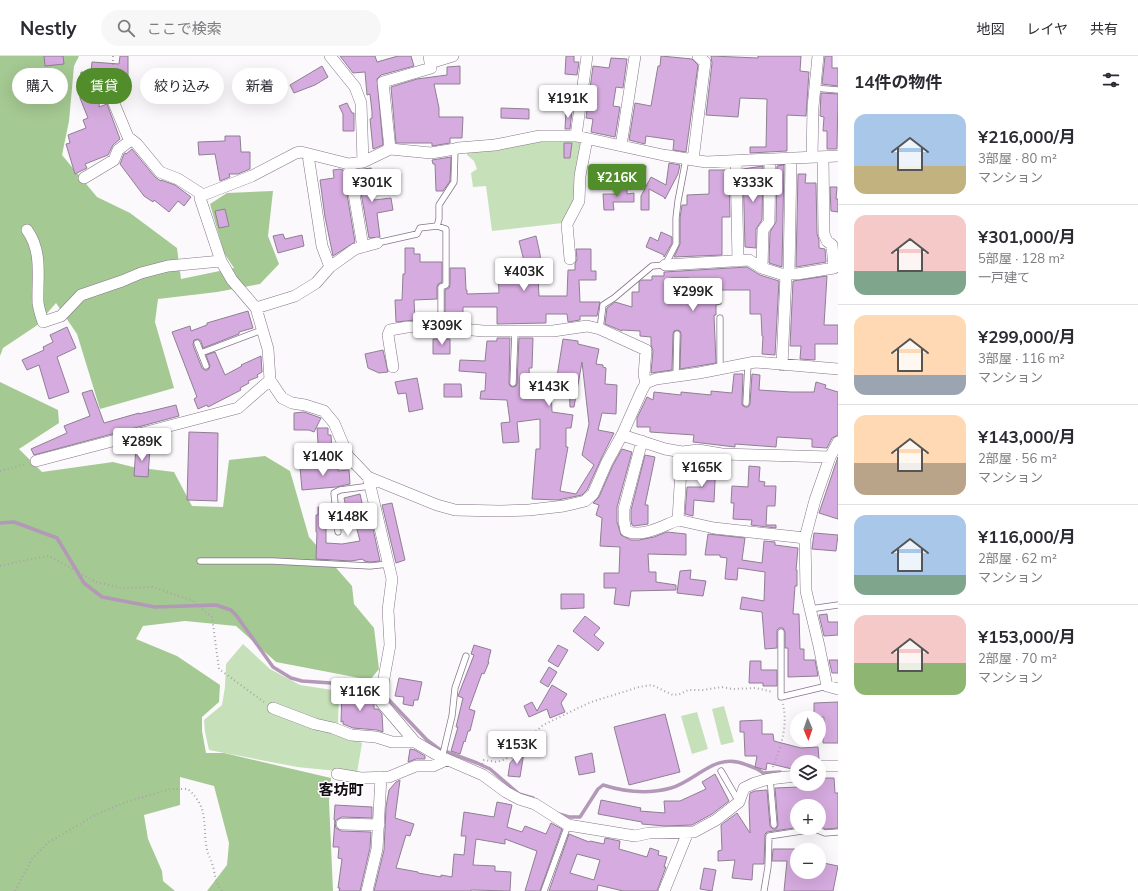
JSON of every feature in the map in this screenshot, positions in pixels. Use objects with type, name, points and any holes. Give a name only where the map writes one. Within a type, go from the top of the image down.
[{"type":"street","points":[[330,56],[355,87],[360,103],[363,162]]},
{"type":"street","points":[[390,149],[383,82],[431,68],[429,60],[452,56]]},
{"type":"street","points":[[570,259],[567,224],[578,201],[587,56]]},
{"type":"street","points":[[621,146],[635,56]]},
{"type":"street","points":[[690,160],[705,62],[698,56]]},
{"type":"street","points":[[665,265],[750,260],[762,268],[788,274],[836,270],[832,245],[827,241],[824,234],[817,157],[813,107],[818,56]]},
{"type":"street","points":[[114,104],[128,137],[137,144],[160,172],[178,179],[203,195]]},
{"type":"street","points":[[790,777],[770,778],[744,788],[739,802],[716,820],[694,832],[649,833],[634,836],[568,825],[535,804],[519,799],[506,792],[483,775],[444,759],[415,742],[381,702],[390,645],[388,610],[392,579],[369,482],[348,456],[334,423],[324,411],[305,405],[292,403],[282,398],[270,380],[268,349],[256,308],[232,280],[221,261],[200,198],[203,195],[252,176],[296,153],[301,152],[308,155],[349,164],[363,162],[390,149],[431,153],[540,136],[581,138],[706,162],[838,156]]},
{"type":"street","points":[[84,178],[114,160],[118,150],[131,140]]},
{"type":"street","points":[[308,155],[322,246],[330,267]]},
{"type":"street","points":[[782,365],[788,274],[791,158]]},
{"type":"street","points":[[762,268],[763,230],[769,222],[770,159]]},
{"type":"street","points":[[736,161],[738,261]]},
{"type":"street","points":[[349,164],[363,247]]},
{"type":"street","points":[[27,230],[33,238],[39,263],[38,305],[43,322],[61,316],[81,295],[122,281],[140,273],[168,266],[221,261]]},
{"type":"street","points":[[256,308],[295,296],[316,283],[330,267],[355,249],[377,243]]},
{"type":"street","points":[[393,367],[388,335],[390,330],[406,327],[441,327],[483,331],[553,331],[587,326],[600,329],[646,350],[644,375],[646,383]]},
{"type":"street","points":[[369,482],[455,510],[529,510],[564,506],[585,501],[593,494],[646,383],[656,379],[699,373],[755,362],[838,369]]},
{"type":"street","points":[[36,461],[238,408],[270,380]]},
{"type":"street","points":[[622,435],[665,449],[682,452],[698,450],[722,454],[830,457]]},
{"type":"street","points":[[642,441],[624,508],[626,531],[632,533],[642,533],[678,520],[714,528],[804,538]]},
{"type":"street","points":[[833,688],[806,591],[804,538],[830,457],[838,442]]},
{"type":"street","points":[[678,520],[682,452]]},
{"type":"street","points":[[273,708],[315,724],[333,728],[351,735],[376,737],[392,742],[415,742]]},
{"type":"street","points":[[337,774],[361,778],[389,777],[416,766],[433,766],[444,759]]},
{"type":"street","points":[[826,766],[838,766]]},
{"type":"street","points":[[367,891],[377,849],[381,777]]},
{"type":"street","points":[[342,824],[379,825]]},
{"type":"street","points":[[664,891],[688,832]]},
{"type":"lane","points":[[814,88],[838,90]]},
{"type":"lane","points":[[437,226],[439,219],[439,204],[454,182],[455,150]]},
{"type":"lane","points":[[600,329],[603,305],[614,298],[652,266],[665,265],[676,244],[677,207],[690,160]]},
{"type":"lane","points":[[377,243],[417,234],[420,228],[437,226],[446,229],[446,285],[441,287],[441,327]]},
{"type":"lane","points":[[720,318],[720,369]]},
{"type":"lane","points":[[201,353],[262,330]]},
{"type":"lane","points":[[513,383],[515,331]]},
{"type":"lane","points":[[676,376],[677,334]]},
{"type":"lane","points":[[197,343],[206,366]]},
{"type":"lane","points":[[746,403],[748,364]]},
{"type":"lane","points":[[320,462],[352,460]]},
{"type":"lane","points":[[338,532],[334,494],[340,490],[369,482]]},
{"type":"lane","points":[[200,561],[261,561],[370,566],[389,564]]},
{"type":"lane","points":[[810,609],[838,605]]},
{"type":"lane","points":[[781,632],[781,697],[833,688]]},
{"type":"lane","points":[[444,759],[456,688],[466,656]]},
{"type":"lane","points":[[721,771],[739,802]]},
{"type":"lane","points":[[770,778],[774,825]]},
{"type":"lane","points":[[544,891],[568,825]]},
{"type":"lane","points":[[764,891],[768,867],[769,836],[814,829],[825,833],[838,832]]},
{"type":"path","points":[[113,56],[113,68]]},
{"type":"path","points":[[0,471],[36,461]]},
{"type":"path","points":[[0,566],[49,556],[96,582],[122,588],[153,587],[193,601],[212,617],[219,669],[273,708]]},
{"type":"path","points":[[483,775],[482,762],[484,760],[497,762],[506,759],[543,725],[592,702],[639,687],[652,685],[673,695],[680,694],[688,690],[703,690],[722,687],[732,689],[756,688],[772,692],[781,697],[786,721],[784,735],[770,778]]},
{"type":"path","points":[[15,891],[32,859],[49,842],[97,814],[129,801],[171,789],[188,789],[194,794],[202,808],[207,850],[214,870],[216,883],[222,891]]},
{"type":"green space","points":[[0,56],[79,56],[74,66],[69,121],[62,155],[97,197],[130,213],[177,248],[181,279],[234,268],[224,253],[210,204],[227,193],[273,191],[268,236],[279,264],[260,284],[217,292],[158,299],[155,322],[174,388],[100,409],[77,334],[56,303],[36,326],[3,348],[0,356]]},
{"type":"green space","points":[[540,139],[584,140],[576,202],[563,223],[492,231],[486,186],[473,187],[471,173],[477,169],[474,161],[467,155],[467,150]]},
{"type":"green space","points":[[0,382],[58,410],[59,423],[19,449],[42,472],[113,462],[133,467],[174,472],[192,506],[223,507],[229,460],[265,456],[290,471],[309,537],[352,586],[354,604],[374,628],[379,669],[370,680],[276,662],[236,626],[185,621],[143,626],[136,639],[177,656],[220,685],[219,702],[202,717],[202,731],[206,753],[224,753],[331,778],[329,801],[333,891],[207,891],[227,865],[229,843],[214,786],[180,777],[180,805],[144,815],[148,839],[162,871],[163,881],[175,891],[0,891]]},
{"type":"green space","points":[[243,644],[270,669],[300,685],[339,691],[339,734],[362,743],[357,773],[297,767],[209,750],[204,720],[222,705],[225,687],[226,664]]},
{"type":"green space","points":[[724,706],[734,742],[721,745],[712,709]]},
{"type":"green space","points":[[697,712],[708,749],[692,754],[681,716]]},
{"type":"building","points":[[44,56],[63,56],[64,64],[45,66]]},
{"type":"building","points":[[120,56],[128,56],[128,68],[91,68],[92,62],[119,64]]},
{"type":"building","points":[[340,56],[375,56],[377,62],[398,56],[411,56],[414,66],[381,75],[377,79],[383,145],[373,149],[370,119],[372,118],[372,112],[370,94],[367,95],[365,72],[353,73]]},
{"type":"building","points":[[566,56],[574,56],[574,62],[579,62],[577,75],[565,74]]},
{"type":"building","points":[[661,56],[692,59],[698,65],[686,152],[673,150],[674,140],[646,136],[645,144],[629,140],[635,103],[651,106]]},
{"type":"building","points":[[711,56],[758,58],[758,56],[801,56],[800,71],[809,72],[806,116],[787,115],[787,151],[750,153],[750,147],[766,147],[767,99],[740,98],[738,117],[706,115],[712,63]]},
{"type":"building","points":[[825,56],[832,56],[832,68],[838,68],[838,86],[822,84]]},
{"type":"building","points":[[611,58],[627,59],[623,88],[616,87],[613,106],[620,107],[615,137],[591,132],[593,119],[586,118],[593,66],[609,68]]},
{"type":"building","points":[[322,66],[328,77],[315,85],[294,93],[290,85]]},
{"type":"building","points":[[460,66],[460,84],[434,84],[439,108],[439,117],[463,117],[462,138],[450,138],[450,143],[432,146],[432,143],[396,143],[391,87],[417,79],[447,75],[447,67]]},
{"type":"building","points":[[821,93],[838,94],[837,149],[827,149],[827,131],[823,131],[824,117],[820,116]]},
{"type":"building","points":[[347,103],[352,113],[354,113],[354,131],[343,131],[343,114],[339,106]]},
{"type":"building","points":[[82,104],[99,104],[99,107],[107,104],[120,139],[113,145],[108,155],[85,164],[87,168],[75,174],[66,144],[70,143],[68,135],[86,128],[83,120],[88,118]]},
{"type":"building","points":[[501,108],[529,109],[529,119],[501,118]]},
{"type":"building","points":[[566,110],[572,111],[570,129],[565,129]]},
{"type":"building","points":[[225,136],[240,136],[241,152],[250,152],[250,169],[238,174],[229,174],[230,177],[220,181],[215,154],[199,155],[198,142],[225,141]]},
{"type":"building","points":[[564,143],[572,143],[570,158],[564,158]]},
{"type":"building","points":[[132,149],[155,177],[161,181],[175,185],[191,197],[184,206],[178,201],[169,212],[154,200],[153,202],[144,196],[120,164],[124,154]]},
{"type":"building","points":[[451,157],[450,181],[443,191],[436,191],[435,164],[433,164],[432,160]]},
{"type":"building","points":[[669,163],[680,165],[678,174],[665,199],[649,189],[649,210],[641,210],[641,196],[651,177],[666,185]]},
{"type":"building","points":[[633,165],[646,166],[645,176],[632,175]]},
{"type":"building","points":[[784,165],[782,267],[769,263],[770,232],[776,222],[777,166]]},
{"type":"building","points":[[763,166],[762,220],[756,229],[756,248],[745,247],[743,169]]},
{"type":"building","points":[[371,168],[374,200],[391,198],[393,210],[377,213],[380,237],[369,238],[357,170]]},
{"type":"building","points":[[333,170],[343,170],[355,242],[333,256],[325,217],[320,180],[334,178]]},
{"type":"building","points":[[709,170],[729,170],[730,217],[722,217],[722,255],[674,257],[680,244],[680,218],[682,205],[687,205],[687,195],[709,194]]},
{"type":"building","points":[[798,174],[806,174],[805,183],[816,183],[817,234],[819,248],[825,249],[826,262],[796,267]]},
{"type":"building","points":[[618,186],[627,186],[627,194],[634,193],[634,202],[613,202],[614,210],[604,210],[603,194],[618,194]]},
{"type":"building","points":[[830,187],[837,187],[836,199],[838,199],[838,212],[831,211]]},
{"type":"building","points":[[225,209],[229,226],[219,228],[215,211]]},
{"type":"building","points":[[661,232],[672,237],[672,243],[664,257],[664,255],[646,247],[650,237],[658,241]]},
{"type":"building","points":[[283,234],[285,239],[302,235],[304,246],[278,253],[273,236]]},
{"type":"building","points":[[536,236],[540,254],[542,278],[538,278],[539,296],[567,296],[568,270],[575,270],[577,259],[576,249],[591,249],[591,271],[596,271],[596,280],[579,280],[580,302],[600,302],[597,316],[580,316],[580,320],[568,322],[567,314],[546,314],[546,323],[497,324],[497,307],[463,307],[463,322],[445,320],[445,290],[449,288],[450,285],[450,268],[465,268],[467,294],[499,293],[498,274],[522,274],[521,265],[525,265],[519,241]]},
{"type":"building","points":[[405,248],[414,248],[414,254],[420,254],[420,262],[442,262],[442,282],[438,284],[437,287],[437,299],[414,300],[415,320],[396,322],[395,300],[402,300],[403,274],[405,274]]},
{"type":"building","points":[[747,267],[760,275],[779,281],[775,355],[762,354],[763,336],[761,314],[750,314],[750,290],[721,290],[721,304],[716,305],[716,315],[714,315],[716,363],[680,369],[681,334],[680,331],[677,330],[674,331],[673,334],[672,370],[651,373],[653,351],[651,337],[640,336],[640,331],[622,331],[605,324],[607,308],[615,302],[632,307],[632,292],[639,292],[639,282],[642,280],[652,280],[652,276],[664,276],[664,272]],"holes":[[[671,278],[689,278],[690,301],[671,300]]]},
{"type":"building","points":[[827,276],[824,325],[838,325],[838,344],[815,344],[815,360],[800,359],[801,346],[790,346],[793,281]]},
{"type":"building","points":[[248,311],[253,328],[239,332],[239,334],[203,348],[201,341],[198,339],[194,340],[193,345],[202,368],[205,370],[208,370],[210,366],[206,355],[215,352],[225,375],[242,366],[241,365],[261,356],[262,372],[257,375],[258,377],[248,381],[249,383],[240,388],[241,390],[208,407],[207,405],[198,409],[194,399],[197,397],[172,332],[190,326],[191,331],[207,325],[207,323]]},
{"type":"building","points":[[67,327],[76,348],[57,357],[69,392],[49,399],[39,365],[27,370],[22,360],[44,350],[43,347],[53,342],[50,335]]},
{"type":"building","points":[[497,338],[510,338],[509,383],[510,386],[513,387],[516,386],[517,383],[519,338],[533,338],[532,368],[529,368],[530,387],[551,386],[552,412],[573,415],[571,428],[566,428],[566,447],[568,447],[560,491],[576,494],[594,465],[582,455],[589,424],[582,362],[574,407],[570,407],[569,383],[556,383],[563,339],[578,341],[578,344],[599,349],[596,364],[603,365],[603,367],[606,368],[605,384],[617,385],[616,414],[602,413],[598,430],[614,433],[587,490],[582,495],[558,500],[532,499],[536,449],[540,449],[540,419],[517,422],[519,442],[503,443],[501,423],[510,422],[507,400],[480,399],[481,391],[485,391],[486,373],[459,371],[460,360],[485,361],[487,341],[497,341]]},
{"type":"building","points":[[433,339],[450,339],[450,354],[433,354]]},
{"type":"building","points":[[383,350],[388,372],[379,373],[368,368],[365,354]]},
{"type":"building","points":[[734,374],[743,374],[742,405],[745,407],[748,407],[750,404],[752,374],[760,375],[759,390],[814,392],[816,382],[826,385],[825,388],[838,392],[838,435],[832,438],[827,448],[812,447],[812,439],[777,437],[776,447],[735,444],[735,447],[693,442],[694,435],[650,432],[650,427],[637,427],[637,418],[647,397],[653,400],[654,392],[681,395],[681,392],[711,395],[711,391],[732,393]]},
{"type":"building","points":[[417,378],[423,409],[409,412],[406,393],[398,394],[395,382]]},
{"type":"building","points":[[444,384],[461,384],[462,397],[444,397]]},
{"type":"building","points":[[92,390],[104,423],[139,413],[176,405],[179,416],[34,455],[31,449],[67,433],[64,426],[90,416],[82,393]]},
{"type":"building","points":[[304,412],[321,418],[314,432],[309,430],[294,430],[294,413]]},
{"type":"building","points":[[317,428],[328,428],[328,435],[331,435],[332,450],[337,450],[337,457],[319,458]]},
{"type":"building","points":[[189,432],[218,433],[217,501],[187,500]]},
{"type":"building","points":[[136,447],[150,448],[148,477],[134,476]]},
{"type":"building","points":[[622,449],[632,452],[617,507],[617,522],[621,535],[631,540],[639,540],[654,537],[667,532],[686,534],[686,555],[648,554],[649,572],[656,572],[656,582],[676,585],[676,590],[631,591],[629,606],[614,604],[616,588],[604,588],[604,573],[619,573],[620,547],[600,546],[602,518],[596,515],[599,505],[593,503],[599,497],[613,465]]},
{"type":"building","points":[[645,455],[655,457],[645,505],[648,505],[648,524],[634,526],[632,525],[631,520],[631,510]]},
{"type":"building","points":[[838,457],[838,519],[819,513]]},
{"type":"building","points":[[704,461],[716,461],[714,502],[694,500],[693,516],[685,514],[687,487],[703,487]]},
{"type":"building","points":[[338,465],[338,471],[349,470],[350,484],[336,487],[302,490],[300,467]]},
{"type":"building","points":[[749,466],[760,467],[759,481],[765,482],[764,486],[776,486],[775,506],[767,506],[766,525],[776,525],[776,528],[751,525],[752,520],[733,519],[734,503],[731,503],[732,486],[748,487]]},
{"type":"building","points":[[360,494],[367,525],[372,524],[380,561],[370,562],[364,561],[363,559],[351,561],[316,559],[316,515],[318,515],[318,507],[325,507],[326,515],[328,515],[329,525],[326,525],[326,543],[342,544],[360,541],[352,510],[347,511],[344,498]]},
{"type":"building","points":[[392,503],[405,560],[396,563],[382,505]]},
{"type":"building","points":[[814,533],[838,535],[836,551],[812,549]]},
{"type":"building","points":[[708,534],[745,538],[742,560],[762,563],[764,541],[775,542],[775,545],[798,548],[796,570],[797,586],[795,586],[793,614],[799,614],[800,649],[804,649],[804,660],[815,660],[818,676],[788,677],[788,648],[785,648],[785,632],[783,628],[779,628],[777,630],[777,648],[765,649],[762,612],[740,609],[742,597],[764,601],[765,572],[738,568],[737,580],[725,579],[727,558],[720,557],[720,555],[705,555]]},
{"type":"building","points":[[691,570],[690,579],[706,581],[703,596],[677,593],[680,571]]},
{"type":"building","points":[[561,594],[584,594],[584,608],[561,609]]},
{"type":"building","points":[[827,614],[828,622],[838,622],[838,635],[824,636],[819,615]]},
{"type":"building","points":[[585,616],[600,628],[594,635],[604,643],[598,651],[573,631]]},
{"type":"building","points":[[474,645],[491,650],[489,662],[484,674],[482,673],[469,709],[475,711],[470,731],[468,731],[460,754],[451,751],[458,727],[456,727],[463,698],[458,696],[474,655],[471,654]]},
{"type":"building","points":[[558,645],[568,650],[558,667],[548,661]]},
{"type":"building","points":[[829,660],[838,660],[838,673],[832,673]]},
{"type":"building","points":[[750,661],[761,661],[761,670],[777,670],[777,686],[763,686],[763,683],[749,683]]},
{"type":"building","points":[[549,667],[557,672],[548,687],[540,682]]},
{"type":"building","points":[[399,678],[422,682],[418,700],[414,700],[413,706],[403,704],[404,697],[395,696]]},
{"type":"building","points":[[552,685],[567,694],[561,703],[565,712],[550,718],[547,709],[529,717],[524,706],[532,702],[537,711]]},
{"type":"building","points":[[358,691],[358,698],[374,698],[374,709],[378,709],[382,714],[383,732],[353,728],[343,724],[343,721],[341,722],[342,692]]},
{"type":"building","points":[[838,702],[838,743],[826,743],[826,711],[814,711],[814,703]]},
{"type":"building","points":[[665,714],[680,772],[629,785],[614,727]]},
{"type":"building","points":[[762,720],[762,734],[773,734],[774,741],[790,745],[790,747],[818,747],[819,755],[790,755],[790,769],[767,763],[766,770],[755,767],[757,756],[745,756],[744,732],[740,732],[740,721]]},
{"type":"building","points":[[525,746],[520,777],[508,776],[510,763]]},
{"type":"building","points":[[410,749],[415,750],[425,756],[425,759],[416,759],[408,762]]},
{"type":"building","points":[[592,753],[595,772],[579,775],[575,757]]},
{"type":"building","points":[[715,774],[729,801],[712,814],[692,825],[665,826],[642,824],[642,822],[598,814],[601,800],[641,808],[640,811],[665,813],[664,801],[680,801],[706,789],[702,782]]},
{"type":"building","points":[[826,778],[834,778],[835,793],[838,793],[838,828],[826,829],[826,799],[790,799],[790,829],[767,832],[765,834],[764,864],[753,864],[752,880],[732,878],[735,860],[718,861],[718,851],[722,850],[721,825],[737,813],[750,833],[750,793],[767,790],[770,826],[773,829],[776,829],[778,825],[775,788],[790,787],[790,791],[826,791]]},
{"type":"building","points":[[400,780],[395,818],[414,824],[410,836],[406,835],[396,868],[441,877],[441,875],[452,877],[454,854],[464,855],[466,836],[461,836],[464,812],[494,817],[497,802],[512,805],[507,827],[522,832],[525,826],[546,834],[551,823],[562,829],[540,891],[525,891],[537,851],[505,839],[505,844],[476,839],[473,865],[495,866],[495,871],[511,872],[510,891],[374,891],[384,850],[386,807],[389,790],[396,782]]},
{"type":"building","points":[[335,805],[372,807],[372,818],[342,817],[336,820],[335,823],[336,828],[341,831],[371,832],[370,848],[360,891],[339,891],[340,888],[338,888],[342,859],[338,858],[339,847],[333,847]]},
{"type":"building","points":[[569,834],[589,842],[604,844],[605,838],[620,841],[619,849],[647,857],[650,848],[659,851],[658,855],[667,857],[664,867],[666,867],[657,891],[623,891],[598,885],[597,891],[549,891]],"holes":[[[577,854],[600,860],[594,880],[570,873]]]},
{"type":"building","points":[[773,849],[790,849],[790,879],[826,879],[826,863],[838,866],[833,891],[784,891],[787,861],[772,861]]},
{"type":"building","points":[[704,868],[716,870],[712,891],[700,889]]},
{"type":"waterway","points":[[0,523],[14,522],[57,538],[84,583],[102,597],[155,607],[216,605],[231,610],[273,667],[291,678],[302,681],[360,685],[372,689],[388,699],[427,740],[439,749],[490,769],[519,794],[533,798]]},
{"type":"waterway","points":[[559,814],[569,817],[580,817],[598,789],[603,785],[620,789],[646,792],[663,790],[681,784],[707,768],[725,762],[736,762],[747,765],[758,769],[763,773],[780,772]]},
{"type":"district","name":"客坊町","points":[[341,790]]}]
